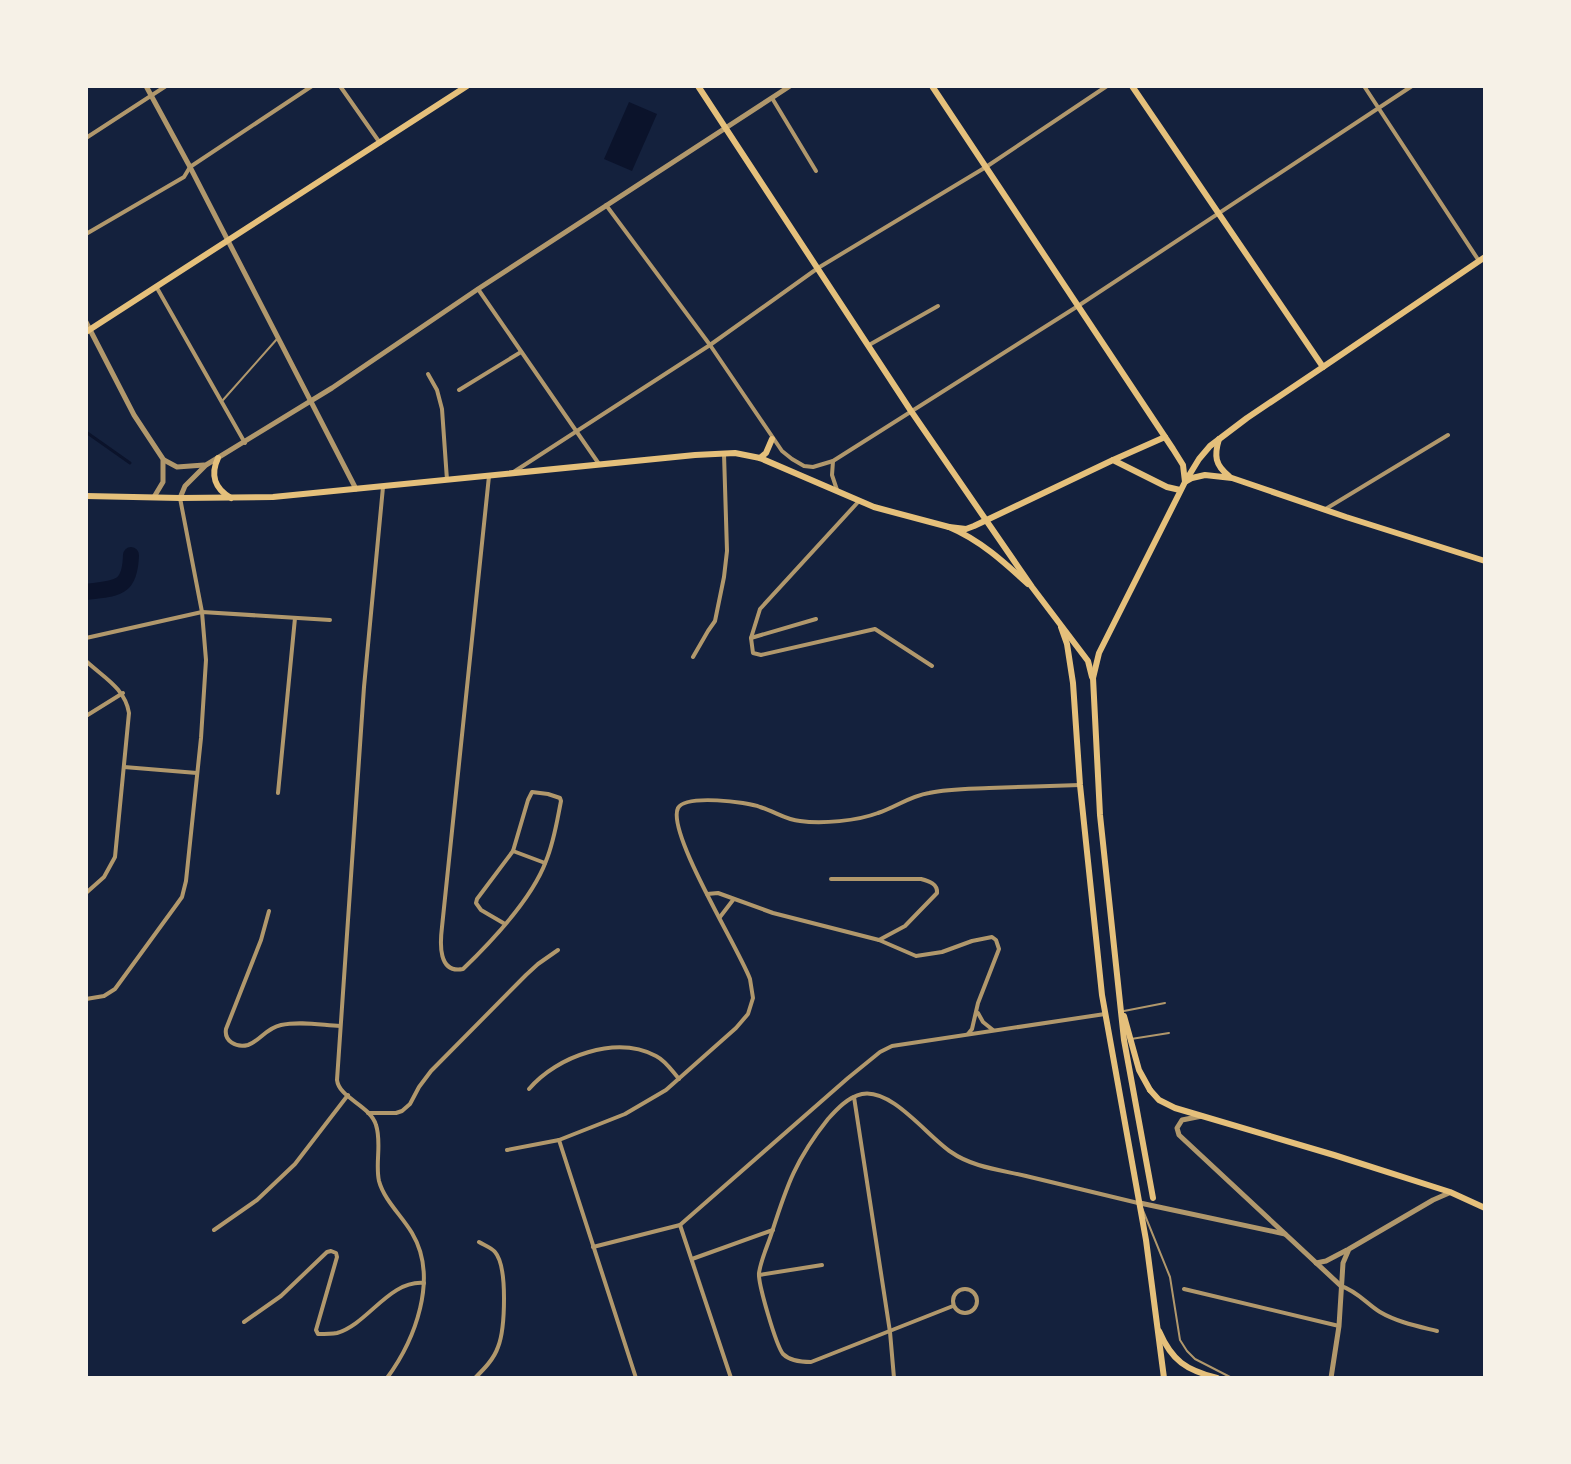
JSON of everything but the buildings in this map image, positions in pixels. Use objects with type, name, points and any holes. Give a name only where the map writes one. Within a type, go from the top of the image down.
[{"type":"main road","points":[[88,330],[467,86]]},
{"type":"main road","points":[[698,86],[911,411],[1032,587],[1088,661],[1093,678],[1100,815],[1124,1040],[1153,1198]]},
{"type":"main road","points":[[932,86],[1183,465],[1185,482]]},
{"type":"main road","points":[[1132,86],[1323,367]]},
{"type":"main road","points":[[1093,678],[1099,653],[1180,490],[1205,451],[1482,259]]},
{"type":"main road","points":[[86,496],[293,496],[599,464],[739,454],[760,458],[874,507],[966,529],[1165,437]]},
{"type":"main road","points":[[760,458],[766,453],[772,439]]},
{"type":"main road","points":[[1219,439],[1216,463],[1232,478]]},
{"type":"main road","points":[[218,458],[214,479],[219,489],[232,498]]},
{"type":"main road","points":[[1113,460],[1160,484],[1180,490]]},
{"type":"main road","points":[[1185,482],[1205,475],[1232,478],[1485,561]]},
{"type":"main road","points":[[949,527],[996,555],[1032,587]]},
{"type":"main road","points":[[1061,627],[1073,683],[1080,785],[1105,1014],[1140,1203],[1164,1378]]},
{"type":"main road","points":[[1118,989],[1139,1070],[1150,1090],[1162,1101],[1175,1108],[1450,1192],[1485,1208]]},
{"type":"main road","points":[[1159,1331],[1170,1353],[1180,1363],[1217,1378]]},
{"type":"street","points":[[146,86],[356,489]]},
{"type":"street","points":[[86,138],[166,86]]},
{"type":"street","points":[[86,234],[184,177],[190,167],[312,86]]},
{"type":"street","points":[[340,86],[380,143]]},
{"type":"street","points":[[86,999],[104,996],[115,989],[182,897],[186,881],[207,675],[202,612],[180,498],[185,486],[206,465],[310,401],[790,86]]},
{"type":"street","points":[[511,473],[710,345],[818,268],[986,167],[1107,86]]},
{"type":"street","points":[[1364,86],[1482,259]]},
{"type":"street","points":[[606,205],[710,345],[786,456],[804,466],[821,465],[833,461],[1078,306],[1412,86]]},
{"type":"street","points":[[772,98],[816,171]]},
{"type":"street","points":[[155,286],[245,443]]},
{"type":"street","points":[[478,289],[599,464]]},
{"type":"street","points":[[869,345],[938,306]]},
{"type":"street","points":[[86,322],[134,415],[163,459],[177,467],[206,465]]},
{"type":"street","points":[[459,390],[521,352]]},
{"type":"street","points":[[428,374],[437,390],[442,409],[447,480]]},
{"type":"street","points":[[1324,510],[1448,435]]},
{"type":"street","points":[[693,657],[715,621],[724,577],[727,551],[724,454]]},
{"type":"street","points":[[154,497],[163,482],[163,459]]},
{"type":"street","points":[[833,461],[832,475],[837,491]]},
{"type":"street","points":[[489,476],[440,945],[444,961],[455,970],[463,969],[505,924],[536,882],[550,850],[560,798],[532,792],[513,851],[477,899],[481,910],[505,924]]},
{"type":"street","points":[[383,487],[362,717],[337,1080],[341,1092],[368,1113],[376,1124],[379,1182],[414,1236],[421,1255],[424,1283],[415,1326],[404,1352],[387,1378]]},
{"type":"street","points":[[859,501],[760,609],[751,638],[753,653],[761,655],[875,629],[932,666]]},
{"type":"street","points":[[86,638],[202,612],[330,620]]},
{"type":"street","points":[[278,793],[295,618]]},
{"type":"street","points":[[751,638],[816,619]]},
{"type":"street","points":[[86,661],[123,693],[129,713],[115,857],[108,873],[86,893]]},
{"type":"street","points":[[86,716],[123,693]]},
{"type":"street","points":[[124,767],[197,773]]},
{"type":"street","points":[[507,1150],[559,1140],[632,1111],[679,1079],[736,1028],[751,1007],[753,993],[750,979],[697,876],[677,823],[678,809],[682,804],[708,800],[744,803],[791,820],[810,822],[864,817],[912,797],[939,791],[1080,785]]},
{"type":"street","points":[[513,851],[545,864]]},
{"type":"street","points":[[831,879],[921,879],[935,886],[937,893],[905,926],[879,940]]},
{"type":"street","points":[[707,894],[718,893],[773,913],[879,940],[916,956],[942,952],[992,937],[999,949],[968,1034]]},
{"type":"street","points":[[720,918],[733,900]]},
{"type":"street","points":[[269,911],[261,940],[226,1029],[227,1040],[247,1045],[269,1029],[285,1024],[340,1026]]},
{"type":"street","points":[[368,1113],[396,1113],[407,1108],[431,1071],[526,975],[558,950]]},
{"type":"street","points":[[977,1011],[983,1022],[993,1030]]},
{"type":"street","points":[[593,1247],[680,1225],[848,1078],[892,1046],[1105,1014]]},
{"type":"street","points":[[529,1089],[563,1063],[595,1049],[617,1046],[654,1055],[679,1079]]},
{"type":"street","points":[[953,1306],[811,1362],[794,1360],[782,1352],[760,1288],[759,1275],[795,1166],[832,1114],[854,1097],[867,1093],[889,1101],[952,1153],[979,1165],[1286,1234]]},
{"type":"street","points":[[214,1230],[257,1200],[295,1164],[348,1095]]},
{"type":"street","points":[[854,1097],[890,1332],[894,1378]]},
{"type":"street","points":[[1203,1116],[1182,1120],[1177,1128],[1179,1135],[1315,1263],[1341,1286],[1391,1318],[1437,1331]]},
{"type":"street","points":[[559,1140],[636,1378]]},
{"type":"street","points":[[1315,1263],[1349,1249],[1450,1192]]},
{"type":"street","points":[[1256,1228],[1264,1213]]},
{"type":"street","points":[[680,1225],[731,1378]]},
{"type":"street","points":[[692,1259],[773,1230]]},
{"type":"street","points":[[475,1378],[491,1361],[499,1345],[504,1313],[498,1256],[479,1242]]},
{"type":"street","points":[[1331,1378],[1339,1326],[1343,1263],[1349,1249]]},
{"type":"street","points":[[244,1322],[281,1296],[331,1251],[337,1257],[316,1330],[318,1334],[340,1332],[394,1292],[424,1283]]},
{"type":"street","points":[[759,1275],[822,1265]]},
{"type":"street","points":[[967,1288],[977,1296],[978,1302],[970,1312],[958,1311],[953,1306],[952,1299],[960,1289],[967,1288]]},
{"type":"street","points":[[1184,1289],[1339,1326]]},
{"type":"lane","points":[[221,403],[278,338]]},
{"type":"lane","points":[[1123,1011],[1165,1003]]},
{"type":"lane","points":[[1130,1039],[1169,1033]]},
{"type":"lane","points":[[1140,1203],[1170,1277],[1180,1340],[1195,1359],[1232,1378]]},
{"type":"water","points":[[629,102],[657,114],[632,171],[604,159]]},
{"type":"waterway","points":[[86,432],[130,463]]},
{"type":"waterway","points":[[86,592],[120,585],[128,575],[131,555]]}]
